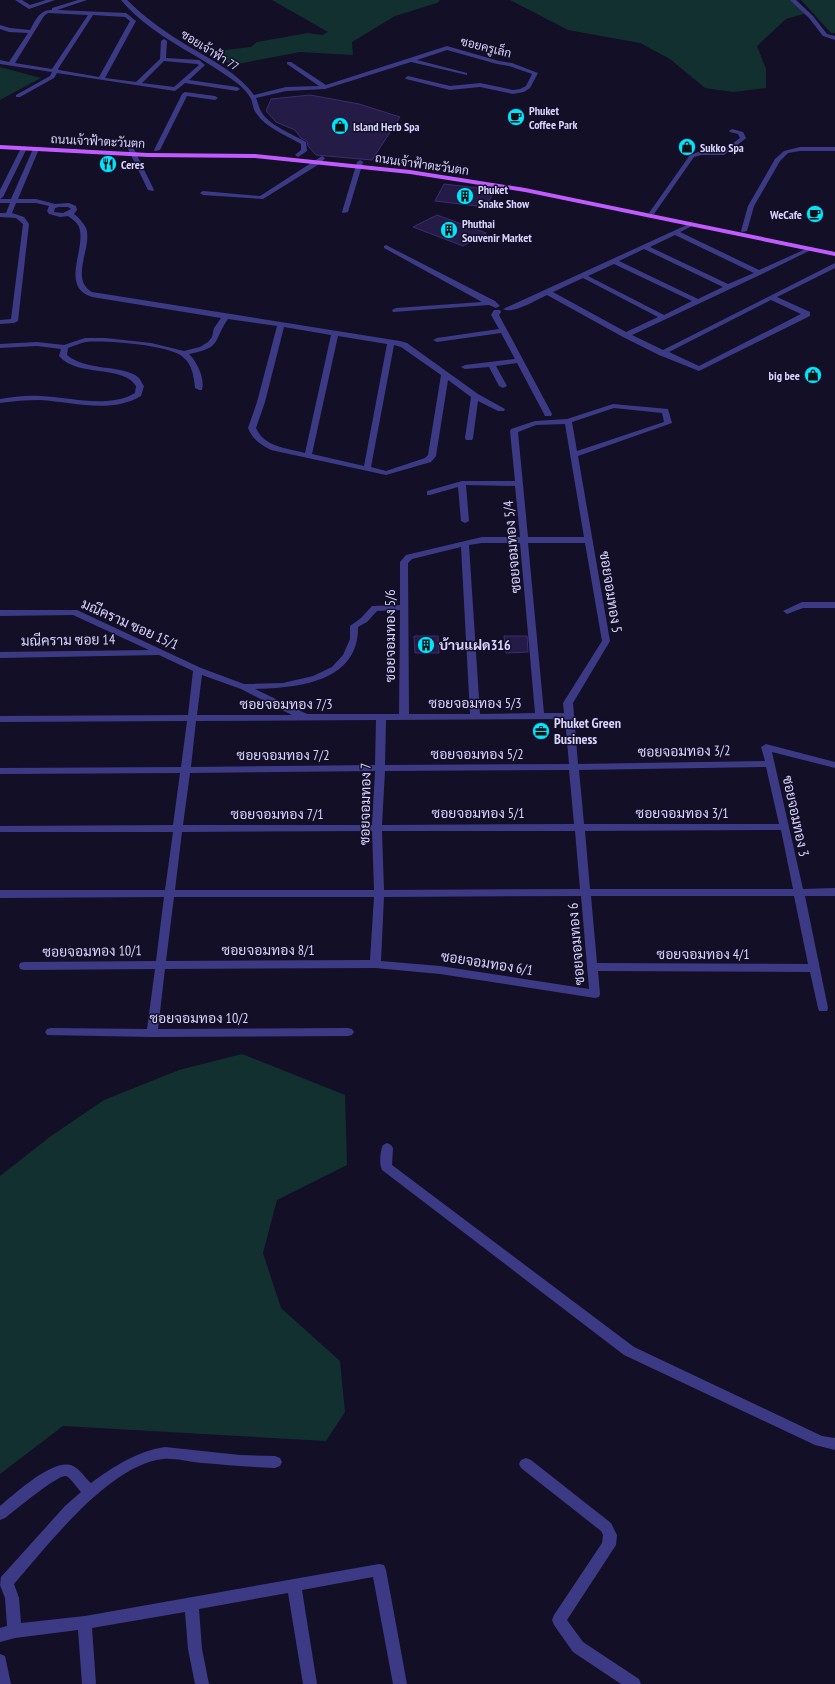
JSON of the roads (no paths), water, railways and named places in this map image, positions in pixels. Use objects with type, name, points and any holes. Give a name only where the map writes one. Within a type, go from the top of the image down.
[{"type":"main road","name":"ถนนเจ้าฟ้าตะวันตก","points":[[0,143],[131,152],[157,150],[257,152],[298,155],[320,160]]},
{"type":"main road","name":"ถนนเจ้าฟ้าตะวันตก","points":[[0,147],[255,156],[359,164],[497,182],[835,249]]},
{"type":"main road","name":"ถนนเจ้าฟ้าตะวันตก","points":[[359,164],[525,190],[835,254]]},
{"type":"street","points":[[18,0],[29,7],[52,0]]},
{"type":"street","points":[[11,64],[42,15],[47,11],[84,0]]},
{"type":"street","name":"ซอยเจ้าฟ้า 77","points":[[124,0],[135,12],[171,39],[208,59],[238,81],[252,97],[258,112],[266,120],[304,143],[304,151],[298,155]]},
{"type":"street","points":[[793,0],[811,17],[825,35],[835,38]]},
{"type":"street","points":[[47,11],[126,15],[133,20],[101,79]]},
{"type":"street","points":[[18,96],[52,77],[92,13]]},
{"type":"street","points":[[0,27],[9,30],[32,32]]},
{"type":"street","points":[[137,84],[163,59],[164,41]]},
{"type":"street","name":"ซอยครูเล็ก","points":[[252,97],[286,89],[325,87],[341,83],[447,48],[499,63],[510,64],[535,73],[528,87],[522,91],[513,92],[480,86],[450,88],[408,78]]},
{"type":"street","points":[[0,62],[55,70],[101,79],[175,89],[202,65],[199,62],[163,59]]},
{"type":"street","points":[[410,60],[466,74]]},
{"type":"street","points":[[289,63],[325,87]]},
{"type":"street","points":[[184,81],[237,89]]},
{"type":"street","points":[[157,150],[185,94],[214,98]]},
{"type":"street","points":[[652,213],[692,156],[701,153],[722,154],[743,138],[741,134],[732,131]]},
{"type":"street","points":[[0,197],[24,148]]},
{"type":"street","points":[[8,215],[36,148]]},
{"type":"street","points":[[744,231],[751,206],[777,160],[786,152],[835,149]]},
{"type":"street","points":[[131,152],[151,190]]},
{"type":"street","points":[[203,193],[261,198],[320,160]]},
{"type":"street","points":[[344,212],[359,164]]},
{"type":"street","points":[[0,201],[36,201],[55,206]]},
{"type":"street","points":[[62,204],[72,206],[74,207],[74,210],[70,214],[54,214],[50,211],[55,206],[62,204]]},
{"type":"street","points":[[70,214],[83,230],[79,266],[80,281],[84,290],[92,295],[404,345],[475,396],[501,409]]},
{"type":"street","points":[[0,215],[17,215],[25,221],[26,224],[14,321],[0,322]]},
{"type":"street","points":[[396,310],[503,306],[507,309],[511,309],[546,291],[693,224]]},
{"type":"street","points":[[676,233],[760,272]]},
{"type":"street","points":[[645,247],[728,287]]},
{"type":"street","points":[[386,248],[495,307]]},
{"type":"street","points":[[626,335],[810,249]]},
{"type":"street","points":[[614,261],[697,301]]},
{"type":"street","points":[[662,353],[835,265]]},
{"type":"street","points":[[582,275],[663,317]]},
{"type":"street","points":[[546,291],[626,335],[699,369],[807,314],[770,297]]},
{"type":"street","points":[[495,307],[495,315],[503,332],[548,414]]},
{"type":"street","points":[[0,346],[37,344],[65,348],[76,342],[98,339],[169,348],[184,353],[202,349],[211,344],[216,337],[218,328],[226,316]]},
{"type":"street","points":[[281,326],[261,402],[252,428],[255,435],[262,442],[274,448],[386,473],[428,460],[432,456],[445,375]]},
{"type":"street","points":[[437,340],[503,332]]},
{"type":"street","points":[[308,456],[335,334]]},
{"type":"street","points":[[368,469],[391,342]]},
{"type":"street","points":[[0,401],[39,398],[119,403],[133,399],[140,392],[139,384],[136,379],[126,374],[76,365],[67,361],[63,356],[65,348]]},
{"type":"street","points":[[184,353],[197,373],[200,388]]},
{"type":"street","points":[[465,367],[518,361]]},
{"type":"street","points":[[491,364],[503,386]]},
{"type":"street","points":[[469,438],[475,396]]},
{"type":"street","points":[[568,421],[613,406],[665,411],[667,415],[668,423],[574,454]]},
{"type":"street","name":"ซอยจอมทอง 5","points":[[568,421],[606,641],[568,703],[586,892]]},
{"type":"street","name":"ซอยจอมทอง 5/4","points":[[540,716],[514,431],[535,422],[568,421]]},
{"type":"street","points":[[462,482],[465,521]]},
{"type":"street","points":[[430,493],[462,482],[519,484]]},
{"type":"street","points":[[475,716],[465,544],[482,540],[589,540]]},
{"type":"street","name":"ซอยจอมทอง 5/6","points":[[404,717],[404,562],[409,558],[465,544]]},
{"type":"street","points":[[787,611],[802,605],[835,605]]},
{"type":"street","points":[[243,687],[283,686],[316,678],[335,669],[347,656],[354,639],[354,626],[364,620],[375,608],[404,607]]},
{"type":"street","name":"มณีคราม ซอย 15/1","points":[[0,613],[74,612],[198,670],[243,687],[308,718]]},
{"type":"street","name":"มณีคราม ซอย 14","points":[[0,655],[161,653]]},
{"type":"street","points":[[152,1033],[198,670]]},
{"type":"street","name":"ซอยจอมทอง 5/3","points":[[380,717],[570,716]]},
{"type":"street","name":"ซอยจอมทอง 7/3","points":[[0,719],[380,717]]},
{"type":"street","name":"ซอยจอมทอง 7","points":[[375,964],[379,892],[377,828],[380,769],[380,717]]},
{"type":"street","name":"ซอยจอมทอง 3","points":[[823,1008],[797,892],[785,827],[766,747],[835,765]]},
{"type":"street","name":"ซอยจอมทอง 3/2","points":[[574,767],[770,764]]},
{"type":"street","name":"ซอยจอมทอง 5/2","points":[[380,769],[574,767]]},
{"type":"street","name":"ซอยจอมทอง 7/2","points":[[0,770],[380,769]]},
{"type":"street","name":"ซอยจอมทอง 3/1","points":[[580,827],[785,827]]},
{"type":"street","name":"ซอยจอมทอง 5/1","points":[[377,828],[580,827]]},
{"type":"street","name":"ซอยจอมทอง 7/1","points":[[0,830],[377,828]]},
{"type":"street","name":"ซอยจอมทอง 6","points":[[586,892],[595,994]]},
{"type":"street","points":[[0,894],[835,892]]},
{"type":"street","name":"ซอยจอมทอง 8/1","points":[[161,964],[375,964]]},
{"type":"street","name":"ซอยจอมทอง 10/1","points":[[24,966],[161,964]]},
{"type":"street","name":"ซอยจอมทอง 6/1","points":[[375,964],[440,970],[595,994]]},
{"type":"street","name":"ซอยจอมทอง 4/1","points":[[592,967],[814,968]]},
{"type":"street","name":"ซอยจอมทอง 10/2","points":[[50,1032],[348,1032]]},
{"type":"street","points":[[387,1148],[386,1167],[628,1351],[820,1441],[835,1444]]},
{"type":"street","points":[[15,1631],[12,1598],[3,1580],[70,1510],[90,1492],[125,1468],[150,1455],[165,1453],[240,1462],[275,1462]]},
{"type":"street","points":[[526,1464],[606,1527],[610,1535],[609,1545],[560,1620],[578,1648],[634,1684]]},
{"type":"street","points":[[0,1514],[48,1477],[62,1470],[70,1471],[90,1492]]},
{"type":"street","points":[[0,1635],[15,1631],[85,1623],[379,1570],[400,1684]]},
{"type":"street","points":[[294,1585],[310,1684]]},
{"type":"street","points":[[191,1603],[196,1649],[202,1684]]},
{"type":"street","points":[[85,1623],[89,1684]]},
{"type":"street","points":[[0,1661],[4,1684]]},
{"type":"place","name":"Phuket Coffee Park","points":[[516,117]]},
{"type":"place","name":"Island Herb Spa","points":[[340,126]]},
{"type":"place","name":"Sukko Spa","points":[[687,147]]},
{"type":"place","name":"Ceres","points":[[108,164]]},
{"type":"place","name":"Phuket Snake Show","points":[[465,196]]},
{"type":"place","name":"WeCafe","points":[[815,214]]},
{"type":"place","name":"Phuthai Souvenir Market","points":[[449,230]]},
{"type":"place","name":"big bee","points":[[813,375]]},
{"type":"place","name":"บ้านแฝด316","points":[[426,645]]},
{"type":"place","name":"Phuket Green Business","points":[[541,731]]}]
